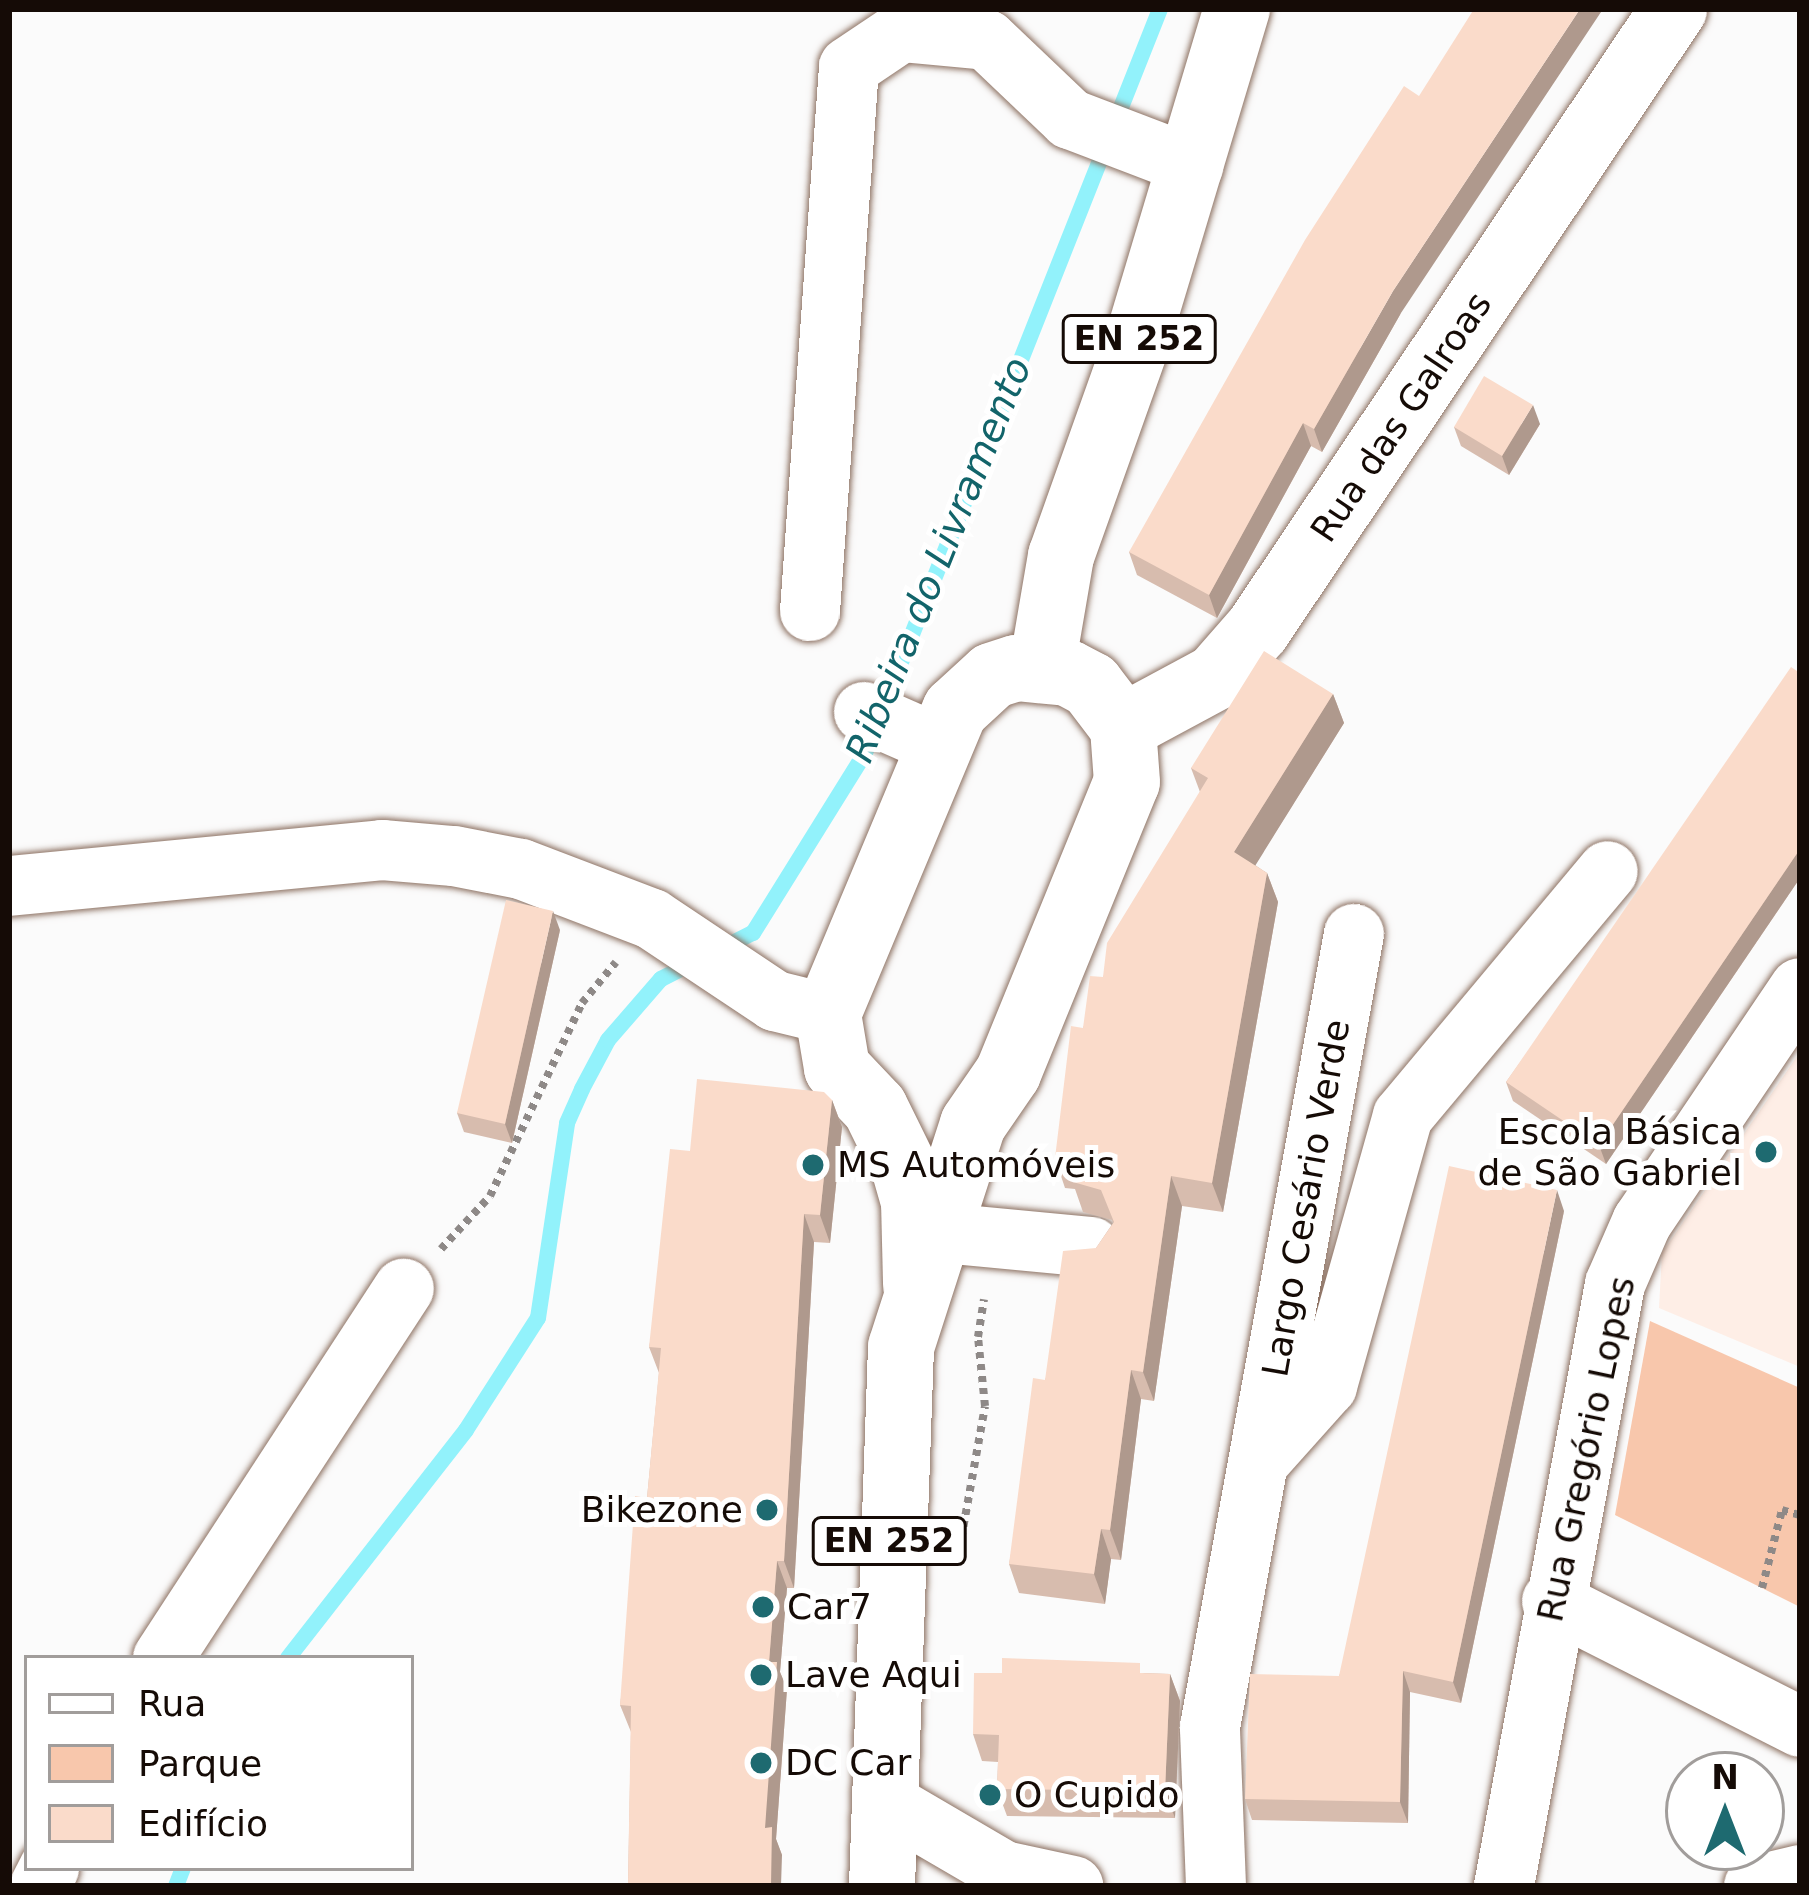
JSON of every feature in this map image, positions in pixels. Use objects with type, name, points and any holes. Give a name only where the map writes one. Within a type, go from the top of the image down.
[{"type":"main road","name":"EN 252","points":[[1042,667],[1061,556],[1149,152],[1238,9]]},
{"type":"main road","name":"Rua das Galroas","points":[[1123,727],[1216,677],[1258,629],[1674,9]]},
{"type":"main road","name":"Rua das Galroas","points":[[1637,65],[1721,9]]},
{"type":"main road","points":[[828,1014],[903,729],[1016,668],[1042,667],[1091,685],[1123,727]]},
{"type":"main road","name":"EN 252","points":[[882,1886],[896,1417],[948,1252],[973,1124],[1008,1073],[1127,782],[1123,727]]},
{"type":"main road","name":"EN 252","points":[[828,1014],[837,1068],[875,1108],[914,1201],[948,1252]]},
{"type":"main road","points":[[875,1108],[929,1121],[975,1108],[993,1092]]},
{"type":"street","points":[[810,611],[849,67],[901,32],[987,40],[1054,105],[1149,152]]},
{"type":"street","points":[[9,886],[382,850],[521,869],[652,920],[775,1001],[828,1014]]},
{"type":"street","name":"Largo Cesário Verde","points":[[1258,1463],[1327,1386],[1403,1116],[1608,871]]},
{"type":"street","name":"Largo Cesário Verde","points":[[1216,1886],[1210,1727],[1354,934]]},
{"type":"street","name":"Rua Gregório Lopes","points":[[1504,1886],[1552,1601],[1616,1284],[1642,1222],[1800,988]]},
{"type":"street","points":[[948,1252],[1091,1247]]},
{"type":"street","points":[[165,1655],[404,1288]]},
{"type":"street","points":[[1552,1601],[1800,1727]]},
{"type":"street","points":[[884,1801],[1004,1871],[1073,1886]]},
{"type":"street","points":[[1754,1886],[1800,1875]]},
{"type":"path","points":[[404,1288],[490,1196],[582,1003],[652,920]]},
{"type":"path","points":[[948,1252],[978,1337],[985,1406],[952,1580]]},
{"type":"path","points":[[1762,1588],[1782,1510],[1800,1515]]},
{"type":"shaded area","name":"Escola Básica de São Gabriel","points":[[1800,1052],[1800,1367],[1659,1308],[1662,1253]]},
{"type":"green space","points":[[1650,1321],[1800,1388],[1800,1607],[1615,1515]]},
{"type":"building","points":[[1474,9],[1580,9],[1393,291],[1314,429],[1303,423],[1209,595],[1129,552],[1305,240],[1404,86],[1419,96]]},
{"type":"building","points":[[1484,376],[1533,405],[1502,456],[1454,427]]},
{"type":"building","points":[[1264,651],[1333,694],[1234,852],[1267,873],[1212,1183],[1171,1176],[1143,1372],[1131,1370],[1110,1530],[1101,1529],[1094,1574],[1009,1564],[1033,1378],[1045,1380],[1063,1251],[1096,1248],[1114,1222],[1101,1190],[1073,1182],[1076,1162],[1055,1158],[1071,1026],[1083,1028],[1090,976],[1103,977],[1107,943],[1208,778],[1191,768]]},
{"type":"building","points":[[1791,667],[1800,673],[1800,849],[1599,1145],[1506,1082]]},
{"type":"building","points":[[506,900],[553,911],[505,1124],[457,1113]]},
{"type":"building","points":[[697,1079],[824,1092],[832,1100],[820,1215],[804,1214],[784,1561],[777,1561],[769,1662],[777,1662],[765,1828],[772,1827],[771,1886],[620,1886],[628,1883],[631,1706],[620,1705],[635,1496],[647,1498],[661,1348],[649,1347],[670,1149],[690,1151]]},
{"type":"building","points":[[1449,1166],[1557,1190],[1453,1682],[1403,1671],[1400,1802],[1245,1799],[1250,1674],[1339,1676]]},
{"type":"building","points":[[1002,1658],[1140,1663],[1140,1673],[1170,1674],[1165,1791],[997,1789],[999,1735],[973,1734],[974,1673],[1002,1673]]},
{"type":"waterway","name":"Ribeira do Livramento","points":[[721,949],[753,933],[865,753],[1160,9]]},
{"type":"waterway","name":"Ribeira do Livramento","points":[[290,1655],[466,1430],[538,1318],[567,1123],[608,1040],[661,979],[692,963]]},
{"type":"waterway","name":"Ribeira do Livramento","points":[[176,1886],[182,1871]]},
{"type":"place","name":"Escola Básica de São Gabriel","points":[[1766,1152]]},
{"type":"place","name":"MS Automóveis","points":[[813,1165]]},
{"type":"place","name":"Bikezone","points":[[767,1510]]},
{"type":"place","name":"Car7","points":[[763,1607]]},
{"type":"place","name":"Lave Aqui","points":[[761,1675]]},
{"type":"place","name":"DC Car","points":[[761,1763]]},
{"type":"place","name":"O Cupido","points":[[990,1795]]}]
